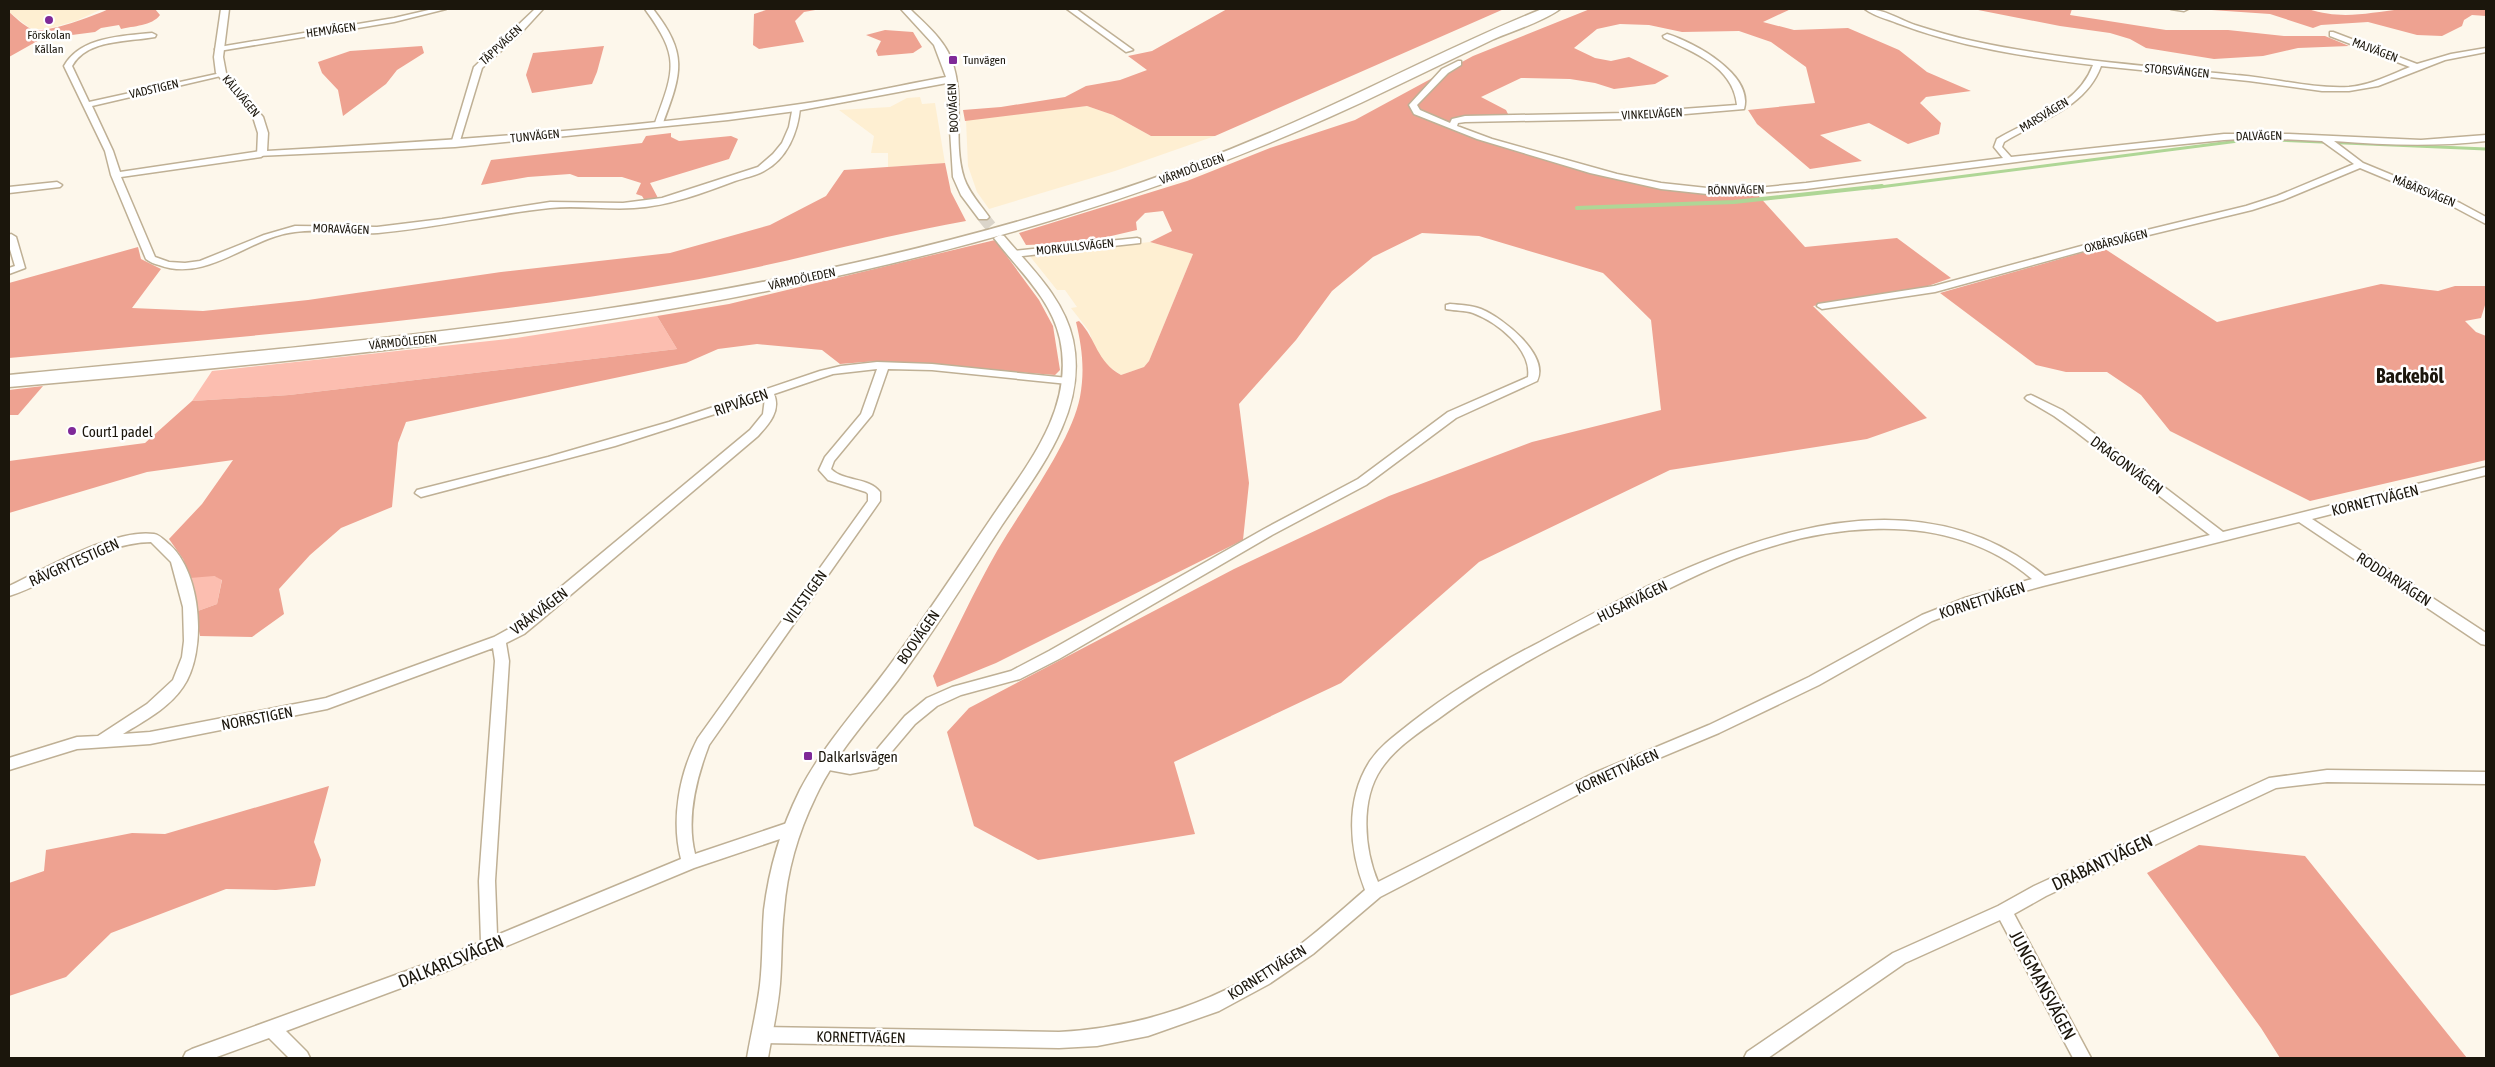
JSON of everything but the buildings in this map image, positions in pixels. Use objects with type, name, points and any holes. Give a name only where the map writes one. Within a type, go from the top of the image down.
[{"type":"highway","name":"VÄRMDÖLEDEN","points":[[9,366],[396,329],[550,311],[686,289],[800,267],[908,242],[1095,190],[1209,150],[1274,123],[1452,39],[1525,9]]},
{"type":"highway","name":"VÄRMDÖLEDEN","points":[[9,381],[391,343],[555,324],[734,294],[907,255],[968,240],[1101,201],[1224,157],[1290,130],[1455,51],[1553,9]]},
{"type":"street","name":"KÄLLVÄGEN","points":[[225,9],[226,24],[219,49],[221,75],[257,112],[263,130],[261,154]]},
{"type":"street","name":"HEMVÄGEN","points":[[219,49],[394,20],[442,9]]},
{"type":"street","name":"TÄPPVÄGEN","points":[[455,144],[478,67],[517,32],[538,9]]},
{"type":"street","points":[[648,9],[667,32],[675,59],[674,81],[659,123]]},
{"type":"street","name":"BOOVÄGEN","points":[[905,9],[937,41],[947,60],[952,79],[957,170],[967,195],[983,217]]},
{"type":"street","points":[[1072,9],[1128,50]]},
{"type":"street","name":"STORSVÄNGEN","points":[[1869,9],[1967,41],[2065,61],[2349,89],[2389,80],[2417,67],[2456,55],[2486,50]]},
{"type":"street","points":[[2175,9],[2184,9]]},
{"type":"street","name":"MAJVÄGEN","points":[[2333,34],[2417,67]]},
{"type":"street","name":"MORAVÄGEN","points":[[152,35],[106,43],[74,55],[68,66],[110,151],[116,175],[151,259],[158,263],[189,266],[226,256],[268,236],[300,228],[375,230],[550,205],[570,203],[646,204],[665,200],[762,169],[774,160],[792,135],[796,108]]},
{"type":"street","name":"VINKELVÄGEN","points":[[1454,124],[1479,118],[1626,116],[1741,107],[1737,87],[1723,67],[1667,36]]},
{"type":"street","name":"RÖNNVÄGEN","points":[[1458,63],[1445,71],[1413,106],[1417,112],[1580,167],[1665,186],[1707,191],[1793,187],[2033,158]]},
{"type":"street","name":"MARSVÄGEN","points":[[2010,161],[2000,150],[1998,144],[2000,141],[2066,104],[2094,76],[2097,65]]},
{"type":"street","name":"VADSTIGEN","points":[[86,105],[221,75]]},
{"type":"street","name":"TUNVÄGEN","points":[[116,175],[261,154],[455,144],[796,108],[952,79]]},
{"type":"street","name":"DALVÄGEN","points":[[2033,158],[2225,137],[2268,135],[2431,143],[2486,138]]},
{"type":"street","points":[[2324,138],[2360,165]]},
{"type":"street","name":"MÅBÄRSVÄGEN","points":[[2360,165],[2457,204],[2486,221]]},
{"type":"street","name":"OXBÄRSVÄGEN","points":[[1822,306],[1935,289],[2079,250],[2249,208],[2280,198],[2360,165]]},
{"type":"street","points":[[9,190],[57,185]]},
{"type":"street","points":[[9,271],[20,268],[11,237]]},
{"type":"street","name":"BOOVÄGEN","points":[[757,1058],[769,994],[775,902],[783,859],[793,828],[823,764],[840,739],[876,696],[921,633],[1043,450],[1062,411],[1068,381],[1068,350],[1062,324],[1045,294],[1000,238]]},
{"type":"street","name":"MORKULLSVÄGEN","points":[[1013,254],[1137,241]]},
{"type":"street","points":[[823,764],[850,768],[872,765],[910,720],[932,702],[957,691],[1016,675],[1046,659],[1260,537],[1362,482],[1452,415],[1533,380],[1536,369],[1532,359],[1511,335],[1479,312],[1450,307]]},
{"type":"street","name":"RIPVÄGEN","points":[[421,492],[502,473],[674,424],[836,370],[883,367],[956,369],[1036,380],[1068,381]]},
{"type":"street","name":"VILTSTIGEN","points":[[690,864],[684,837],[684,821],[696,758],[704,742],[874,501],[874,492],[870,489],[832,477],[825,470],[829,460],[866,415],[883,367]]},
{"type":"street","name":"VRÅKVÄGEN","points":[[489,946],[486,881],[502,660],[498,640],[520,630],[754,433],[766,420],[772,408],[772,400],[768,392]]},
{"type":"street","name":"DRAGONVÄGEN","points":[[2031,398],[2058,412],[2220,536]]},
{"type":"street","name":"KORNETTVÄGEN","points":[[761,1035],[1059,1040],[1098,1038],[1148,1028],[1213,1005],[1263,978],[1307,949],[1374,892],[1598,778],[1714,729],[1814,681],[1927,618],[1970,601],[2043,581],[2486,471]]},
{"type":"street","name":"RODDARVÄGEN","points":[[2302,518],[2486,640]]},
{"type":"street","name":"HUSARVÄGEN","points":[[1374,892],[1364,870],[1360,812],[1362,792],[1371,772],[1383,755],[1445,705],[1515,660],[1680,577],[1731,556],[1788,537],[1831,529],[1884,524],[1942,530],[1980,540],[2020,561],[2043,581]]},
{"type":"street","name":"RÄVGRYTESTIGEN","points":[[9,591],[113,543],[132,537],[154,538],[177,560],[188,600],[192,639],[183,677],[166,697],[102,741]]},
{"type":"street","name":"NORRSTIGEN","points":[[9,764],[63,746],[150,738],[327,703],[498,640]]},
{"type":"street","name":"DRABANTVÄGEN","points":[[1753,1058],[1899,958],[2004,911],[2049,887],[2274,782],[2327,776],[2486,778]]},
{"type":"street","name":"DALKARLSVÄGEN","points":[[192,1058],[273,1030],[489,946],[690,864],[793,828]]},
{"type":"street","name":"JUNGMANSVÄGEN","points":[[2004,911],[2082,1058]]},
{"type":"street","points":[[273,1030],[300,1058]]},
{"type":"shaded area","points":[[2412,8],[2486,9],[2486,16],[2472,15],[2464,20],[2462,26],[2442,36],[2417,35],[2368,22],[2321,25],[2313,28],[2270,14],[2197,9],[2308,9],[2343,15]]},
{"type":"shaded area","name":"Förskolan Källan","points":[[9,9],[102,9],[76,21],[46,29],[31,29],[9,12]]},
{"type":"shaded area","points":[[109,9],[155,9],[160,15],[157,19],[137,26],[121,29],[119,25],[101,28],[95,32],[41,39],[9,57],[9,12],[31,29],[38,30],[58,27]]},
{"type":"shaded area","points":[[769,9],[821,9],[804,12],[795,21],[804,42],[759,49],[753,45],[754,14]]},
{"type":"shaded area","points":[[1227,9],[1504,9],[1215,136],[1151,136],[1113,115],[1087,106],[965,121],[963,110],[1001,107],[1065,97],[1086,86],[1120,80],[1147,70],[1128,56],[1152,51]]},
{"type":"shaded area","points":[[1590,9],[1791,9],[1763,22],[1794,30],[1848,28],[1899,50],[1927,72],[1971,91],[1926,97],[1920,103],[1941,123],[1939,134],[1908,144],[1869,123],[1820,135],[1862,161],[1810,169],[1757,124],[1748,110],[1815,103],[1806,67],[1771,42],[1739,31],[1682,32],[1649,25],[1620,24],[1597,29],[1574,48],[1595,58],[1611,61],[1629,57],[1669,76],[1655,84],[1614,89],[1595,83],[1570,79],[1521,78],[1481,97],[1506,110],[1509,116],[1467,115],[1453,130],[1562,164],[1654,187],[1697,193],[1756,193],[1805,247],[1897,238],[1951,278],[1925,287],[1813,306],[1927,418],[1867,439],[1670,470],[1479,562],[1341,683],[1174,762],[1195,834],[1038,860],[974,826],[947,732],[969,708],[1234,569],[1389,496],[1532,442],[1661,410],[1651,320],[1603,273],[1479,236],[1422,233],[1373,257],[1332,291],[1296,340],[1239,404],[1249,483],[1243,540],[996,663],[937,687],[933,676],[972,597],[997,551],[1056,455],[1075,415],[1082,387],[1083,368],[1076,322],[1079,321],[1085,328],[1106,363],[1121,375],[1144,367],[1149,361],[1193,254],[1150,242],[1172,231],[1163,211],[1145,213],[1136,222],[1137,230],[1081,243],[1026,245],[1019,233],[1187,181],[1270,148],[1355,120],[1473,56]]},
{"type":"shaded area","points":[[1973,9],[2072,9],[2070,15],[2166,30],[2228,30],[2284,36],[2325,36],[2349,46],[2298,48],[2263,56],[2214,59],[2146,48],[2130,39],[2110,33],[2060,26]]},
{"type":"shaded area","points":[[885,30],[913,32],[922,47],[913,53],[878,56],[876,51],[881,41],[866,35]]},
{"type":"shaded area","points":[[422,46],[424,53],[397,70],[386,84],[343,116],[338,90],[322,73],[318,62],[350,51]]},
{"type":"shaded area","points":[[604,46],[592,84],[532,93],[526,75],[533,53]]},
{"type":"shaded area","points":[[920,97],[922,104],[935,103],[945,163],[888,167],[888,153],[871,153],[874,136],[839,110],[890,107],[907,98]]},
{"type":"shaded area","points":[[1087,106],[1113,115],[1151,136],[1215,136],[1115,171],[989,209],[977,192],[968,166],[966,120]]},
{"type":"shaded area","points":[[671,133],[671,137],[679,141],[731,136],[738,139],[729,159],[650,183],[658,198],[645,201],[642,196],[636,194],[641,183],[622,177],[578,177],[570,174],[528,177],[481,185],[491,160],[642,143],[646,136]]},
{"type":"shaded area","points":[[945,163],[951,192],[966,221],[749,269],[593,296],[427,318],[9,358],[9,283],[138,247],[141,259],[161,269],[132,308],[203,311],[308,300],[501,272],[670,253],[770,225],[826,196],[844,170]]},
{"type":"shaded area","points":[[995,240],[1039,300],[1053,326],[1060,370],[1055,375],[877,361],[840,364],[822,350],[757,344],[718,349],[686,363],[406,422],[398,443],[392,507],[341,528],[310,555],[279,589],[284,614],[252,637],[200,636],[195,612],[217,604],[222,580],[214,576],[190,578],[183,559],[169,539],[202,504],[233,460],[147,472],[9,513],[9,461],[145,443],[192,401],[289,395],[677,349],[657,316],[729,304]]},
{"type":"shaded area","points":[[1150,242],[1193,254],[1149,361],[1144,367],[1121,375],[1104,363],[1095,349],[1089,331],[1071,308],[1077,307],[1065,290],[1057,290],[1029,255]]},
{"type":"shaded area","points":[[2102,247],[2217,322],[2381,284],[2438,291],[2455,286],[2486,286],[2486,302],[2481,318],[2465,321],[2476,332],[2486,336],[2486,460],[2310,501],[2170,431],[2141,395],[2107,372],[2066,372],[2036,365],[1940,293]]},
{"type":"shaded area","points":[[657,316],[677,349],[289,395],[192,401],[212,371],[516,338]]},
{"type":"shaded area","points":[[43,386],[18,415],[9,415],[9,390]]},
{"type":"shaded area","points":[[194,576],[214,576],[222,579],[217,604],[195,612],[190,578]]},
{"type":"shaded area","points":[[329,786],[314,842],[321,860],[315,886],[276,890],[226,889],[111,933],[66,977],[9,996],[9,883],[44,871],[46,850],[132,833],[165,834]]},
{"type":"shaded area","points":[[2199,845],[2305,856],[2467,1058],[2280,1058],[2261,1028],[2147,873]]},
{"type":"waterway","points":[[1872,188],[2254,139],[2486,149]]},
{"type":"waterway","points":[[1577,208],[1734,202],[1882,186]]},
{"type":"tunnel","points":[[983,217],[1000,238]]},
{"type":"place","name":"Förskolan Källan","points":[[49,20]]},
{"type":"place","name":"Tunvägen","points":[[953,60]]},
{"type":"place","name":"Court1 padel","points":[[72,431]]},
{"type":"place","name":"Dalkarlsvägen","points":[[808,756]]},
{"type":"district","name":"Backeböl","points":[[2410,375]]}]
